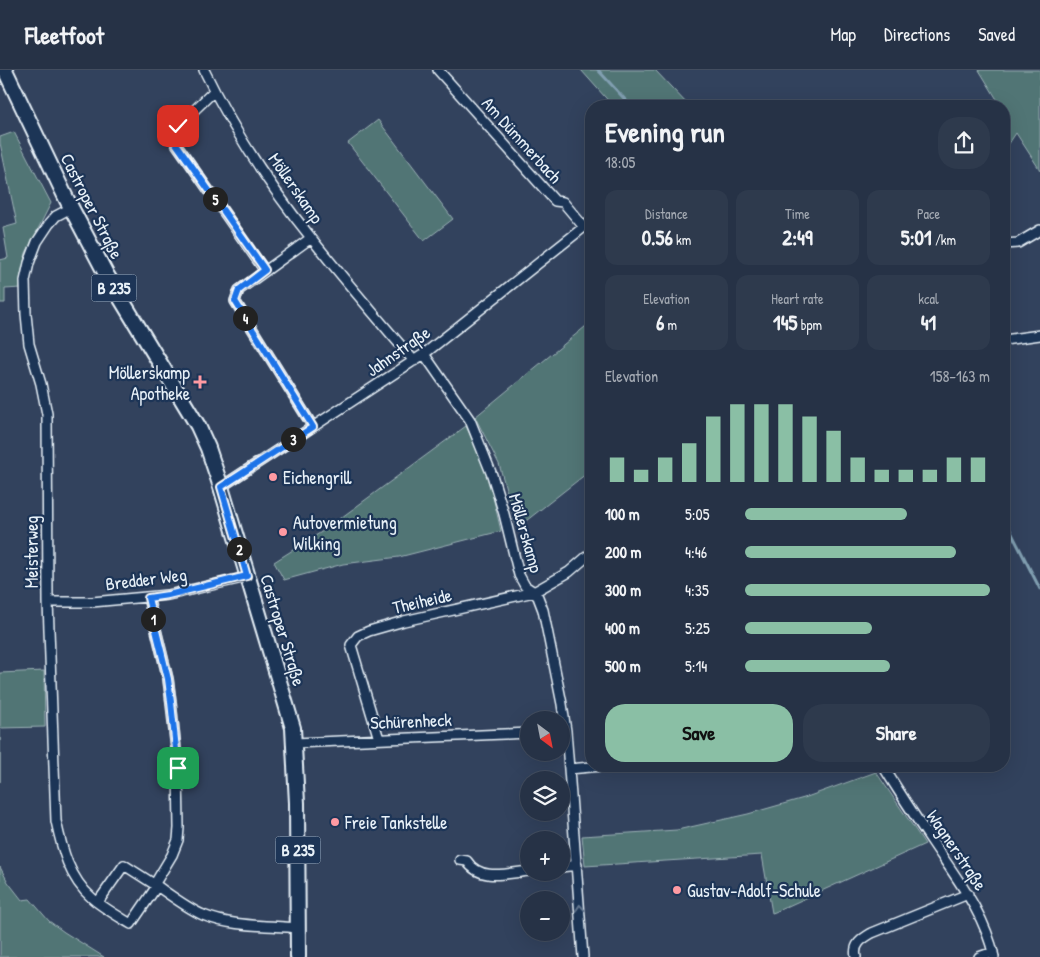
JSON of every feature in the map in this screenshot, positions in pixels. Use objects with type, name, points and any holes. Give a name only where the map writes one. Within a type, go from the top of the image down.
[{"type":"main road","name":"Castroper Straße","points":[[5,70],[71,208],[106,274],[198,426],[208,448],[221,487],[293,728],[297,803],[298,957]]},
{"type":"street","name":"Möllerskamp","points":[[204,70],[240,137],[279,196],[311,238],[414,361]]},
{"type":"street","name":"Am Dümmerbach","points":[[438,70],[555,201],[563,202],[584,227]]},
{"type":"street","points":[[214,91],[178,126],[175,142],[265,270]]},
{"type":"street","name":"Meisterweg","points":[[71,208],[56,216],[37,242],[28,263],[25,281],[29,344],[41,384],[47,414],[48,602],[56,821],[61,844],[78,883],[92,898],[131,924],[156,886]]},
{"type":"street","name":"Jahnstraße","points":[[221,487],[424,354],[584,227]]},
{"type":"street","points":[[1010,243],[1018,242],[1040,230]]},
{"type":"street","points":[[311,238],[239,290],[235,301],[313,427]]},
{"type":"street","points":[[1010,339],[1040,335]]},
{"type":"street","name":"Möllerskamp","points":[[424,354],[470,420],[492,475],[519,575],[525,586],[534,592],[543,610],[562,711]]},
{"type":"street","name":"Theiheide","points":[[379,739],[351,645],[358,636],[404,621],[534,592],[569,572],[585,558]]},
{"type":"street","name":"Bredder Weg","points":[[48,602],[92,602],[148,598],[247,576]]},
{"type":"street","points":[[148,598],[168,679],[178,777],[178,840],[156,886]]},
{"type":"street","name":"Schürenheck","points":[[294,743],[520,733]]},
{"type":"street","points":[[568,761],[583,957]]},
{"type":"street","points":[[569,769],[585,768]]},
{"type":"street","name":"Wagnerstraße","points":[[887,772],[968,894],[984,924],[994,955]]},
{"type":"street","points":[[460,860],[467,861],[471,868],[487,875],[520,872]]},
{"type":"street","points":[[98,902],[124,865],[201,914],[243,924],[298,928]]},
{"type":"street","points":[[570,866],[577,865]]},
{"type":"street","points":[[856,957],[854,951],[859,941],[872,932],[968,894]]},
{"type":"street","points":[[979,957],[994,955]]},
{"type":"green space","points":[[581,70],[655,70],[683,100],[608,100]]},
{"type":"green space","points":[[979,70],[1040,70],[1040,170],[1016,133],[1010,142],[1010,100],[997,100]]},
{"type":"green space","points":[[378,120],[453,219],[424,241],[348,143]]},
{"type":"green space","points":[[14,132],[51,203],[26,253],[21,275],[21,288],[5,289],[5,303],[0,303],[0,260],[8,258],[3,228],[17,224],[0,137]]},
{"type":"green space","points":[[585,327],[585,475],[517,528],[499,464],[475,417]]},
{"type":"green space","points":[[466,426],[487,471],[501,531],[399,557],[343,564],[284,580],[274,562],[323,531]]},
{"type":"green space","points":[[44,671],[45,727],[0,728],[0,673]]},
{"type":"green space","points":[[876,772],[925,844],[772,913],[762,855],[585,866],[582,836],[677,830],[748,814],[804,798]]},
{"type":"green space","points":[[0,867],[8,882],[22,900],[30,899],[49,921],[104,957],[0,957]]},
{"type":"waterway","points":[[598,70],[626,100]]},
{"type":"waterway","points":[[1010,530],[1040,589]]},
{"type":"place","name":"Möllerskamp Apotheke","points":[[200,382]]},
{"type":"place","name":"Eichengrill","points":[[273,477]]},
{"type":"place","name":"Autovermietung Wilking","points":[[283,532]]},
{"type":"place","name":"Freie Tankstelle","points":[[335,822]]},
{"type":"place","name":"Gustav-Adolf-Schule","points":[[677,890]]},
{"type":"route","points":[[178,126],[175,142],[265,270],[239,290],[235,301],[313,427],[221,487],[247,576],[200,588],[148,598],[168,679],[178,768]]}]
